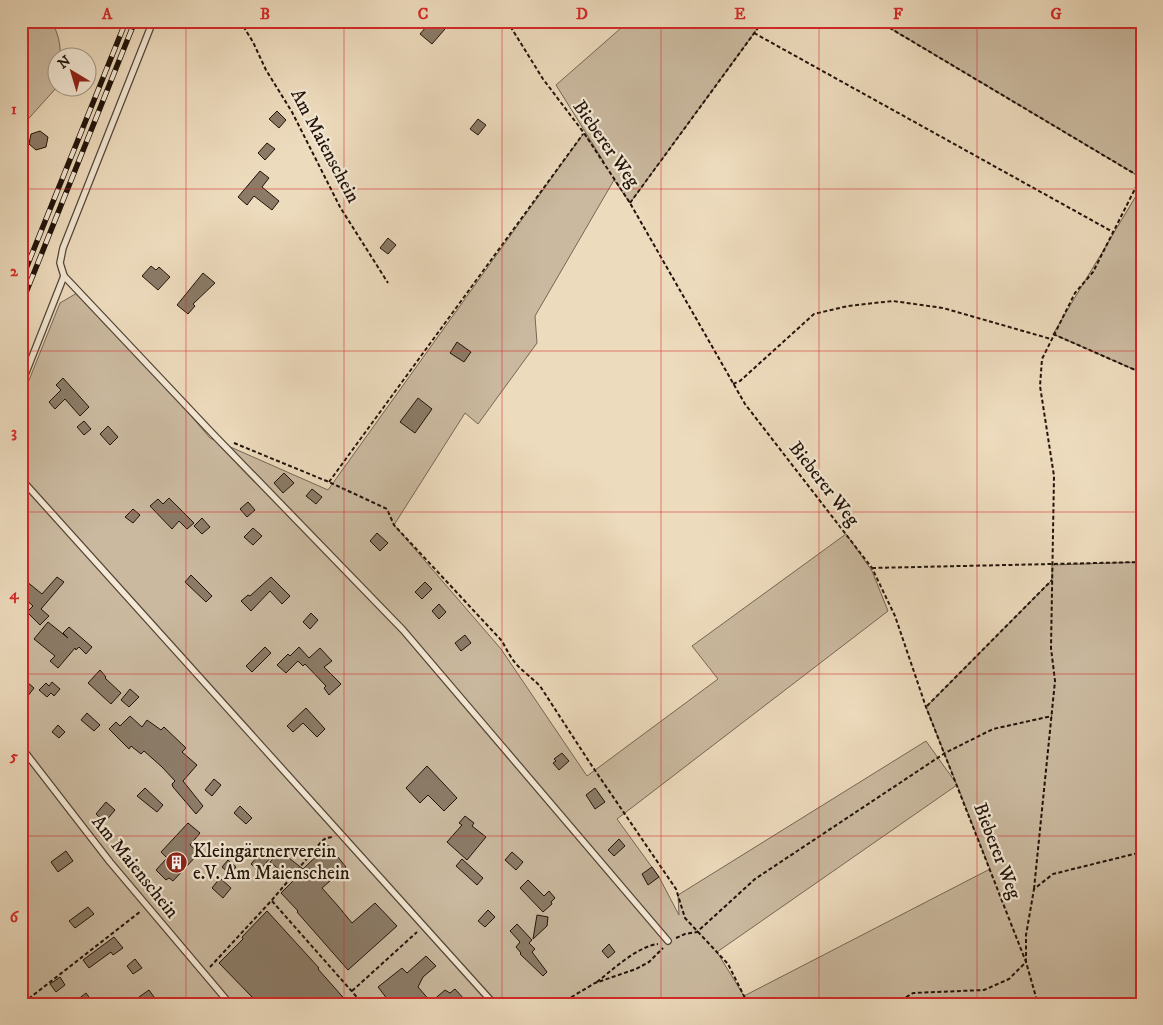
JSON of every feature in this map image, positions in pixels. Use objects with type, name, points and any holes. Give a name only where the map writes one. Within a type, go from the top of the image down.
[{"type":"lane","points":[[153,21],[63,248],[60,263],[64,276],[212,433],[403,630],[667,942]]},
{"type":"lane","points":[[21,385],[64,276]]},
{"type":"lane","points":[[21,479],[494,1004]]},
{"type":"lane","name":"Am Maienschein","points":[[21,747],[110,862],[230,1004]]},
{"type":"path","name":"Am Maienschein","points":[[240,21],[253,42],[266,70],[292,112],[340,207],[388,283]]},
{"type":"path","name":"Bieberer Weg","points":[[507,21],[543,79],[584,133],[630,203],[745,404],[872,568],[895,616],[926,707],[1026,962],[1038,1004]]},
{"type":"path","points":[[630,203],[763,21]]},
{"type":"path","points":[[878,21],[1141,176],[1093,272],[1075,293],[1042,359],[1040,386],[1054,476],[1050,648],[1055,681],[1034,889],[1026,934],[1026,962],[1009,979],[984,990],[912,993],[895,1004]]},
{"type":"path","points":[[754,33],[1113,233]]},
{"type":"path","points":[[329,482],[584,133]]},
{"type":"path","points":[[733,384],[740,382],[814,314],[848,306],[893,301],[942,308],[1051,339]]},
{"type":"path","points":[[1053,334],[1142,373]]},
{"type":"path","points":[[230,441],[387,508],[394,525],[502,641],[517,666],[530,675],[540,686],[590,763],[676,888],[684,918],[728,964],[748,1004]]},
{"type":"path","points":[[872,568],[1142,562]]},
{"type":"path","points":[[926,707],[1052,580]]},
{"type":"path","points":[[560,1004],[595,984],[633,955],[652,944],[667,942],[685,934],[697,932],[755,879],[945,753],[993,729],[1052,716]]},
{"type":"path","points":[[209,968],[272,900],[321,842],[326,838],[335,838]]},
{"type":"path","points":[[1034,889],[1053,874],[1142,852]]},
{"type":"path","points":[[272,900],[363,1004]]},
{"type":"path","points":[[22,1004],[147,906]]},
{"type":"path","points":[[352,991],[418,931]]},
{"type":"path","points":[[595,984],[636,969],[649,962],[667,942]]},
{"type":"path","points":[[21,991],[28,1000]]},
{"type":"shaded area","points":[[21,21],[51,21],[57,34],[60,48],[48,48],[48,97],[21,127]]},
{"type":"shaded area","points":[[629,21],[763,21],[630,203],[614,180],[535,316],[537,343],[478,424],[465,413],[394,525],[501,649],[587,776],[718,679],[692,646],[846,534],[872,571],[888,611],[617,819],[659,877],[679,915],[678,895],[926,741],[956,783],[926,707],[1052,580],[1052,565],[1142,562],[1142,1004],[21,1004],[21,400],[60,303],[77,293],[148,366],[210,438],[328,490],[584,133],[604,162],[556,85]],"holes":[[[957,785],[990,869],[744,996],[717,952]]]},
{"type":"shaded area","points":[[878,21],[1142,21],[1142,175],[1140,177]]},
{"type":"shaded area","points":[[1142,186],[1142,373],[1053,334]]},
{"type":"building","points":[[431,21],[452,21],[432,44],[420,34]]},
{"type":"building","points":[[277,111],[286,120],[279,128],[269,119]]},
{"type":"building","points":[[478,119],[486,125],[478,135],[470,129]]},
{"type":"building","points":[[40,131],[48,137],[46,147],[36,150],[29,144],[31,134]]},
{"type":"building","points":[[267,143],[275,149],[265,160],[258,153]]},
{"type":"building","points":[[260,171],[269,178],[262,187],[279,201],[272,210],[254,196],[247,205],[238,197]]},
{"type":"building","points":[[388,238],[396,245],[388,254],[380,248]]},
{"type":"building","points":[[151,266],[156,270],[159,267],[170,277],[158,290],[142,276]]},
{"type":"building","points":[[203,273],[215,283],[193,304],[195,306],[188,314],[177,305]]},
{"type":"building","points":[[457,342],[471,352],[464,362],[450,353]]},
{"type":"building","points":[[63,378],[89,407],[80,416],[65,399],[55,409],[49,402],[61,390],[56,385]]},
{"type":"building","points":[[418,398],[432,409],[415,433],[400,422]]},
{"type":"building","points":[[84,421],[91,429],[84,435],[77,427]]},
{"type":"building","points":[[108,426],[118,437],[110,445],[100,434]]},
{"type":"building","points":[[284,473],[294,483],[283,493],[274,483]]},
{"type":"building","points":[[312,489],[322,497],[316,504],[306,496]]},
{"type":"building","points":[[169,498],[194,523],[187,529],[179,521],[172,529],[150,506],[158,499],[163,504]]},
{"type":"building","points":[[248,502],[255,510],[247,517],[240,509]]},
{"type":"building","points":[[133,509],[140,515],[133,523],[125,517]]},
{"type":"building","points":[[202,518],[210,527],[202,534],[194,526]]},
{"type":"building","points":[[253,528],[262,536],[253,545],[244,537]]},
{"type":"building","points":[[377,533],[388,543],[380,551],[370,541]]},
{"type":"building","points":[[191,575],[212,596],[206,602],[185,582]]},
{"type":"building","points":[[57,577],[64,582],[41,609],[49,616],[40,625],[27,612],[33,606],[21,595],[21,587],[26,581],[42,594]]},
{"type":"building","points":[[271,577],[290,596],[282,604],[270,591],[251,611],[241,601],[248,595],[250,596]]},
{"type":"building","points":[[425,582],[432,589],[422,599],[415,592]]},
{"type":"building","points":[[439,604],[446,612],[439,619],[432,611]]},
{"type":"building","points":[[311,613],[318,620],[310,629],[303,622]]},
{"type":"building","points":[[48,622],[68,638],[63,633],[69,627],[92,647],[86,654],[79,647],[76,650],[75,648],[58,668],[50,661],[55,656],[34,639]]},
{"type":"building","points":[[465,635],[471,643],[461,651],[455,643]]},
{"type":"building","points":[[265,647],[271,653],[252,672],[246,666]]},
{"type":"building","points":[[299,647],[309,658],[320,648],[332,661],[324,667],[341,684],[329,695],[324,688],[326,686],[305,664],[303,666],[298,661],[286,673],[277,665],[288,654],[290,656]]},
{"type":"building","points":[[100,670],[105,678],[121,693],[111,704],[88,683]]},
{"type":"building","points":[[27,682],[34,688],[27,697],[21,692],[21,689]]},
{"type":"building","points":[[52,682],[60,689],[54,696],[51,693],[47,697],[39,690],[46,683],[49,686]]},
{"type":"building","points":[[130,689],[139,697],[129,707],[121,700]]},
{"type":"building","points":[[306,708],[325,729],[317,737],[303,723],[293,732],[287,726]]},
{"type":"building","points":[[87,713],[100,725],[94,731],[81,720]]},
{"type":"building","points":[[130,716],[142,727],[147,720],[161,730],[164,727],[186,748],[182,752],[197,765],[183,781],[203,806],[196,814],[173,787],[172,784],[175,781],[162,767],[144,751],[141,754],[131,746],[129,749],[109,729],[116,722],[120,726]]},
{"type":"building","points":[[58,725],[65,732],[59,738],[52,732]]},
{"type":"building","points":[[562,753],[569,761],[559,770],[553,763],[556,761],[554,759]]},
{"type":"building","points":[[427,766],[457,798],[444,811],[428,795],[420,803],[406,788]]},
{"type":"building","points":[[214,779],[221,785],[212,796],[205,790]]},
{"type":"building","points":[[145,788],[163,805],[157,812],[137,796]]},
{"type":"building","points":[[595,788],[605,802],[595,809],[586,795]]},
{"type":"building","points":[[106,802],[115,810],[105,822],[96,814]]},
{"type":"building","points":[[240,806],[252,818],[246,824],[234,813]]},
{"type":"building","points":[[465,816],[474,823],[472,826],[486,837],[467,860],[447,842],[462,825],[459,823]]},
{"type":"building","name":"Kleingärtnerverein e.V. Am Maienschein","points":[[188,823],[200,833],[190,845],[199,853],[173,881],[169,878],[166,880],[156,870],[167,858],[161,852]]},
{"type":"building","points":[[619,839],[625,846],[614,856],[608,850]]},
{"type":"building","points":[[328,845],[346,867],[322,888],[352,923],[375,903],[397,926],[348,970],[281,893],[293,881],[270,862],[280,851],[303,869]]},
{"type":"building","points":[[263,850],[271,857],[259,871],[251,864]]},
{"type":"building","points":[[66,851],[73,861],[58,872],[51,862]]},
{"type":"building","points":[[512,852],[523,862],[516,870],[505,860]]},
{"type":"building","points":[[462,859],[483,878],[477,885],[456,866]]},
{"type":"building","points":[[228,860],[236,867],[230,874],[222,867]]},
{"type":"building","points":[[652,867],[659,877],[648,885],[642,874]]},
{"type":"building","points":[[220,878],[231,888],[223,898],[212,888]]},
{"type":"building","points":[[528,880],[544,896],[549,891],[555,898],[551,902],[552,904],[543,912],[520,888]]},
{"type":"building","points":[[88,907],[94,914],[75,928],[69,921]]},
{"type":"building","points":[[488,910],[495,917],[485,927],[478,921]]},
{"type":"building","points":[[267,911],[349,1004],[247,1004],[253,998],[219,963]]},
{"type":"building","points":[[537,915],[548,917],[547,926],[533,939]]},
{"type":"building","points":[[517,924],[532,940],[529,943],[535,949],[532,952],[547,972],[543,976],[520,954],[516,947],[520,942],[510,931]]},
{"type":"building","points":[[114,937],[123,948],[113,955],[111,952],[89,968],[83,960]]},
{"type":"building","points":[[609,944],[615,952],[608,958],[602,951]]},
{"type":"building","points":[[426,956],[436,966],[423,977],[418,987],[431,1002],[445,990],[450,993],[455,989],[465,1000],[460,1004],[391,1004],[378,987],[402,968],[407,973]]},
{"type":"building","points":[[135,959],[142,968],[133,974],[127,966]]},
{"type":"building","points":[[60,977],[65,985],[56,992],[50,984]]},
{"type":"building","points":[[149,990],[159,1004],[144,1004],[139,997]]},
{"type":"building","points":[[86,993],[94,1004],[72,1004]]},
{"type":"railway","points":[[21,281],[126,21]]},
{"type":"railway","points":[[21,305],[135,21]]},
{"type":"place","name":"Kleingärtnerverein e.V. Am Maienschein","points":[[177,862]]}]
